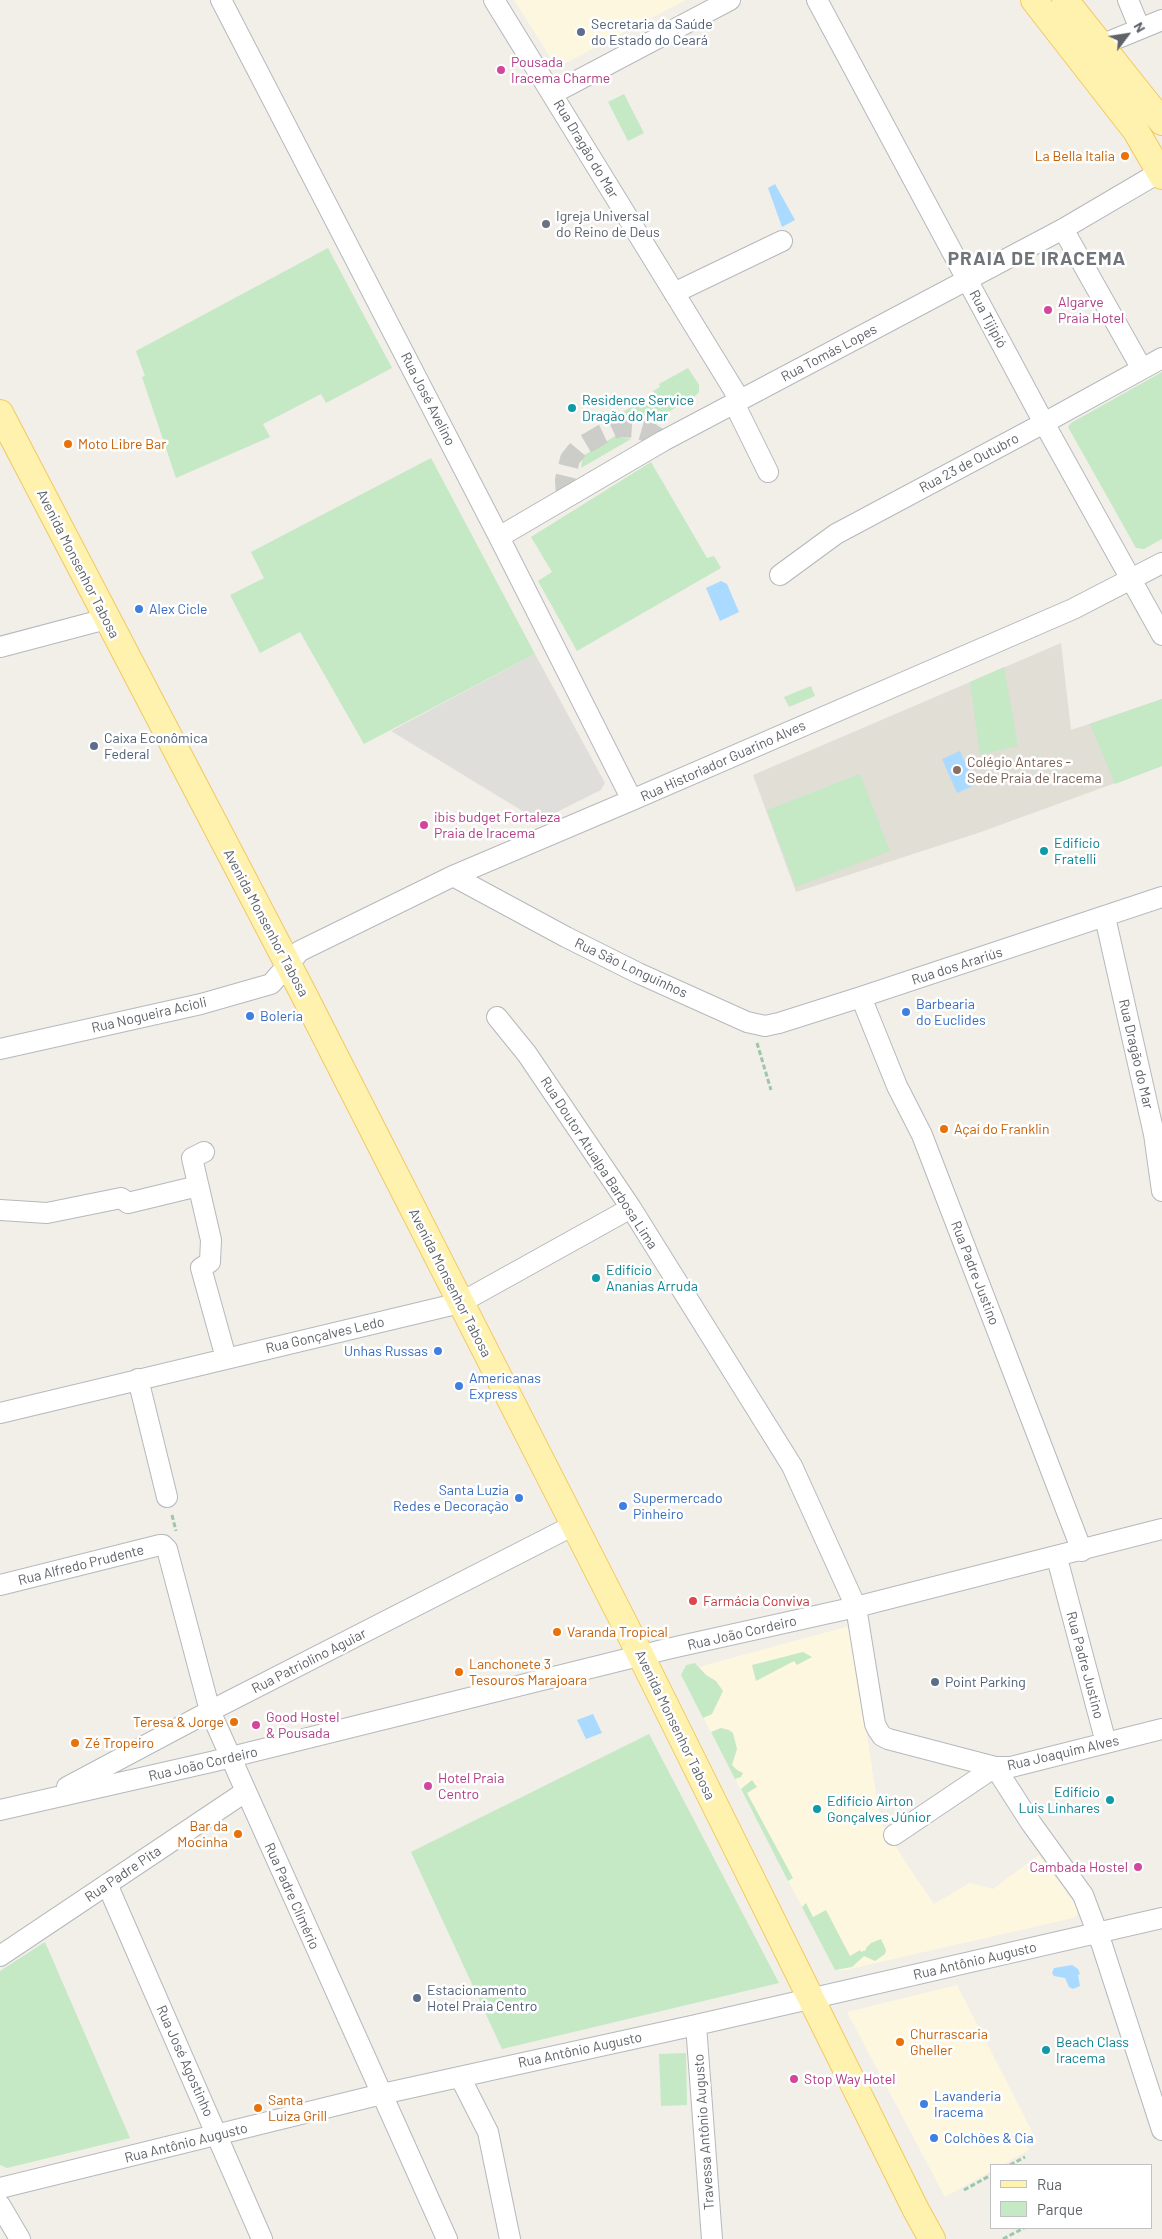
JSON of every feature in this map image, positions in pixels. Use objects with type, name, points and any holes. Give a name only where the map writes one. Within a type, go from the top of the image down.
[{"type":"main road","points":[[1034,0],[1136,132],[1161,170]]},
{"type":"main road","points":[[1065,0],[1162,122]]},
{"type":"main road","name":"Avenida Monsenhor Tabosa","points":[[0,413],[106,620],[288,965],[574,1525],[932,2239]]},
{"type":"street","name":"Rua José Avelino","points":[[221,0],[499,537],[632,800]]},
{"type":"street","name":"Rua Dragão do Mar","points":[[494,0],[674,293],[737,402],[768,472]]},
{"type":"street","points":[[552,94],[730,0]]},
{"type":"street","name":"Rua Tijipió","points":[[817,0],[1044,424],[1162,635]]},
{"type":"street","points":[[1128,0],[1140,29]]},
{"type":"street","points":[[1101,45],[1162,20]]},
{"type":"street","name":"Rua Tomás Lopes","points":[[499,537],[647,450],[1063,228],[1161,170]]},
{"type":"street","points":[[1063,228],[1142,369]]},
{"type":"street","points":[[674,293],[782,241]]},
{"type":"street","name":"Rua 23 de Outubro","points":[[780,575],[836,534],[1044,424],[1162,358]]},
{"type":"street","name":"Rua Historiador Guarino Alves","points":[[288,965],[300,951],[453,876],[1073,609],[1162,562]]},
{"type":"street","points":[[0,648],[106,620]]},
{"type":"street","name":"Rua São Longuinhos","points":[[453,876],[638,974],[751,1023]]},
{"type":"street","name":"Rua dos Arariús","points":[[751,1023],[771,1025],[1162,897]]},
{"type":"street","name":"Rua Dragão do Mar","points":[[1105,917],[1158,1134],[1162,1191]]},
{"type":"street","name":"Rua Nogueira Acioli","points":[[0,1049],[201,1004],[271,984],[288,965]]},
{"type":"street","name":"Rua Padre Justino","points":[[861,997],[897,1086],[922,1135],[1082,1551]]},
{"type":"street","name":"Rua Doutor Atualpa Barbosa Lima","points":[[497,1017],[527,1054],[631,1208],[780,1445],[856,1607],[875,1724],[882,1736],[995,1767]]},
{"type":"street","points":[[204,1152],[192,1158],[211,1240],[210,1262],[201,1268],[226,1358]]},
{"type":"street","points":[[0,1210],[47,1213],[122,1198],[128,1203],[198,1186]]},
{"type":"street","name":"Rua Gonçalves Ledo","points":[[0,1413],[460,1303],[631,1208]]},
{"type":"street","points":[[138,1379],[167,1497]]},
{"type":"street","name":"Rua Patriolino Aguiar","points":[[46,1799],[210,1711],[574,1525]]},
{"type":"street","name":"Rua João Cordeiro","points":[[0,1810],[230,1758],[640,1656],[856,1607],[1057,1558],[1162,1529]]},
{"type":"street","name":"Rua Padre Climério","points":[[163,1545],[167,1549],[210,1711],[447,2239]]},
{"type":"street","name":"Rua Alfredo Prudente","points":[[0,1585],[163,1545]]},
{"type":"street","name":"Rua Padre Justino","points":[[1057,1558],[1106,1743]]},
{"type":"street","name":"Rua Joaquim Alves","points":[[894,1835],[995,1767],[1011,1767],[1162,1729]]},
{"type":"street","points":[[995,1767],[1030,1822],[1083,1895],[1098,1933],[1162,2130]]},
{"type":"street","name":"Rua Padre Pita","points":[[0,1956],[245,1792]]},
{"type":"street","name":"Rua José Agostinho","points":[[107,1884],[262,2239]]},
{"type":"street","name":"Rua Antônio Augusto","points":[[0,2188],[382,2094],[696,2025],[1162,1918]]},
{"type":"street","name":"Travessa Antônio Augusto","points":[[696,2025],[712,2239]]},
{"type":"street","points":[[460,2077],[488,2132],[510,2239]]},
{"type":"street","points":[[0,2205],[20,2239]]},
{"type":"path","points":[[751,1023],[771,1090]]},
{"type":"path","points":[[1012,2164],[1025,2157]]},
{"type":"path","points":[[964,2190],[990,2176]]},
{"type":"path","points":[[1003,2239],[1022,2229]]},
{"type":"shaded area","name":"Secretaria da Saúde do Estado do Ceará","points":[[514,0],[686,0],[558,67]]},
{"type":"shaded area","name":"Colégio Antares - Sede Praia de Iracema","points":[[1061,643],[1071,730],[1162,699],[1162,766],[981,832],[796,892],[753,775]]},
{"type":"shaded area","points":[[535,654],[605,783],[601,790],[539,821],[391,731]]},
{"type":"shaded area","name":"Edifício Airton Gonçalves Júnior","points":[[846,1627],[851,1630],[879,1814],[877,1816],[934,1904],[970,1883],[993,1889],[1039,1855],[1078,1908],[1077,1915],[1073,1918],[845,1970],[835,1970],[681,1675],[686,1665],[695,1663],[699,1667]]},
{"type":"shaded area","points":[[957,1985],[1038,2143],[1026,2144],[1029,2150],[1004,2164],[990,2164],[990,2172],[945,2197],[847,2012]]},
{"type":"green space","points":[[624,94],[644,133],[628,141],[608,102]]},
{"type":"green space","points":[[328,248],[392,368],[326,403],[321,394],[263,424],[270,437],[176,478],[142,377],[145,376],[136,351]]},
{"type":"green space","points":[[688,368],[699,385],[699,392],[695,396],[655,420],[622,416],[621,413],[648,397],[649,400],[656,396],[653,391],[660,387],[659,384]]},
{"type":"green space","points":[[1162,372],[1162,539],[1144,549],[1136,548],[1068,427],[1071,423]]},
{"type":"green space","points":[[615,436],[631,439],[581,468],[583,456]]},
{"type":"green space","points":[[431,458],[535,654],[364,744],[300,632],[260,653],[230,595],[264,578],[251,552]]},
{"type":"green space","points":[[651,462],[707,558],[714,556],[721,568],[577,651],[538,581],[552,572],[531,537]]},
{"type":"green space","points":[[1004,667],[1018,746],[980,755],[970,682]]},
{"type":"green space","points":[[811,686],[815,696],[789,707],[784,697]]},
{"type":"green space","points":[[1162,699],[1162,766],[1115,784],[1090,724]]},
{"type":"green space","points":[[860,774],[890,851],[796,887],[767,810]]},
{"type":"green space","points":[[803,1652],[812,1657],[797,1665],[794,1661],[756,1681],[752,1665]]},
{"type":"green space","points":[[695,1663],[706,1675],[716,1681],[723,1691],[712,1714],[703,1718],[681,1675],[686,1665]]},
{"type":"green space","points":[[721,1728],[733,1733],[737,1749],[732,1765],[743,1773],[741,1777],[735,1779],[711,1732]]},
{"type":"green space","points":[[649,1734],[779,1983],[502,2049],[411,1852]]},
{"type":"green space","points":[[752,1780],[757,1787],[747,1793],[793,1878],[788,1881],[741,1789]]},
{"type":"green space","points":[[806,1903],[813,1917],[826,1910],[850,1956],[860,1950],[861,1952],[866,1950],[871,1943],[881,1939],[886,1950],[885,1954],[875,1961],[864,1956],[852,1967],[835,1970],[802,1907]]},
{"type":"green space","points":[[45,1942],[130,2138],[7,2168],[0,2165],[0,1971]]},
{"type":"green space","points":[[686,2053],[687,2105],[661,2106],[659,2054]]},
{"type":"water","points":[[775,184],[795,220],[782,227],[768,188]]},
{"type":"water","points":[[721,581],[727,584],[739,612],[720,621],[706,588]]},
{"type":"water","points":[[960,751],[975,785],[957,793],[942,759]]},
{"type":"water","points":[[593,1714],[602,1733],[586,1739],[577,1720]]},
{"type":"water","points":[[1072,1965],[1078,1969],[1080,1974],[1078,1975],[1080,1986],[1073,1989],[1069,1987],[1065,1978],[1054,1976],[1052,1973],[1054,1968]]},
{"type":"tunnel","points":[[566,496],[565,480],[570,459],[579,448],[601,435],[618,427],[634,428],[651,433],[663,441]]},
{"type":"place","name":"Secretaria da Saúde do Estado do Ceará","points":[[581,32]]},
{"type":"place","name":"Pousada Iracema Charme","points":[[501,70]]},
{"type":"place","name":"La Bella Italia","points":[[1125,156]]},
{"type":"place","name":"Igreja Universal do Reino de Deus","points":[[546,224]]},
{"type":"place","name":"Algarve Praia Hotel","points":[[1048,310]]},
{"type":"place","name":"Residence Service Dragão do Mar","points":[[572,408]]},
{"type":"place","name":"Moto Libre Bar","points":[[68,444]]},
{"type":"place","name":"Alex Cicle","points":[[139,609]]},
{"type":"place","name":"Caixa Econômica Federal","points":[[94,746]]},
{"type":"place","name":"Colégio Antares - Sede Praia de Iracema","points":[[957,770]]},
{"type":"place","name":"ibis budget Fortaleza Praia de Iracema","points":[[424,825]]},
{"type":"place","name":"Edifício Fratelli","points":[[1044,851]]},
{"type":"place","name":"Barbearia do Euclides","points":[[906,1012]]},
{"type":"place","name":"Boleria","points":[[250,1016]]},
{"type":"place","name":"Açaí do Franklin","points":[[944,1129]]},
{"type":"place","name":"Edifício Ananias Arruda","points":[[596,1278]]},
{"type":"place","name":"Unhas Russas","points":[[438,1351]]},
{"type":"place","name":"Americanas Express","points":[[459,1386]]},
{"type":"place","name":"Santa Luzia Redes e Decoração","points":[[519,1498]]},
{"type":"place","name":"Supermercado Pinheiro","points":[[623,1506]]},
{"type":"place","name":"Farmácia Conviva","points":[[693,1601]]},
{"type":"place","name":"Varanda Tropical","points":[[557,1632]]},
{"type":"place","name":"Lanchonete 3 Tesouros Marajoara","points":[[459,1672]]},
{"type":"place","name":"Point Parking","points":[[935,1682]]},
{"type":"place","name":"Teresa & Jorge","points":[[234,1722]]},
{"type":"place","name":"Good Hostel & Pousada","points":[[256,1725]]},
{"type":"place","name":"Zé Tropeiro","points":[[75,1743]]},
{"type":"place","name":"Hotel Praia Centro","points":[[428,1786]]},
{"type":"place","name":"Edifício Luis Linhares","points":[[1110,1800]]},
{"type":"place","name":"Edifício Airton Gonçalves Júnior","points":[[817,1809]]},
{"type":"place","name":"Bar da Mocinha","points":[[238,1834]]},
{"type":"place","name":"Cambada Hostel","points":[[1138,1867]]},
{"type":"place","name":"Estacionamento Hotel Praia Centro","points":[[417,1998]]},
{"type":"place","name":"Churrascaria Gheller","points":[[900,2042]]},
{"type":"place","name":"Beach Class Iracema","points":[[1046,2050]]},
{"type":"place","name":"Stop Way Hotel","points":[[794,2079]]},
{"type":"place","name":"Lavanderia Iracema","points":[[924,2104]]},
{"type":"place","name":"Santa Luiza Grill","points":[[258,2108]]},
{"type":"place","name":"Colchões & Cia","points":[[934,2138]]},
{"type":"district","name":"PRAIA DE IRACEMA","points":[[1037,259]]}]
